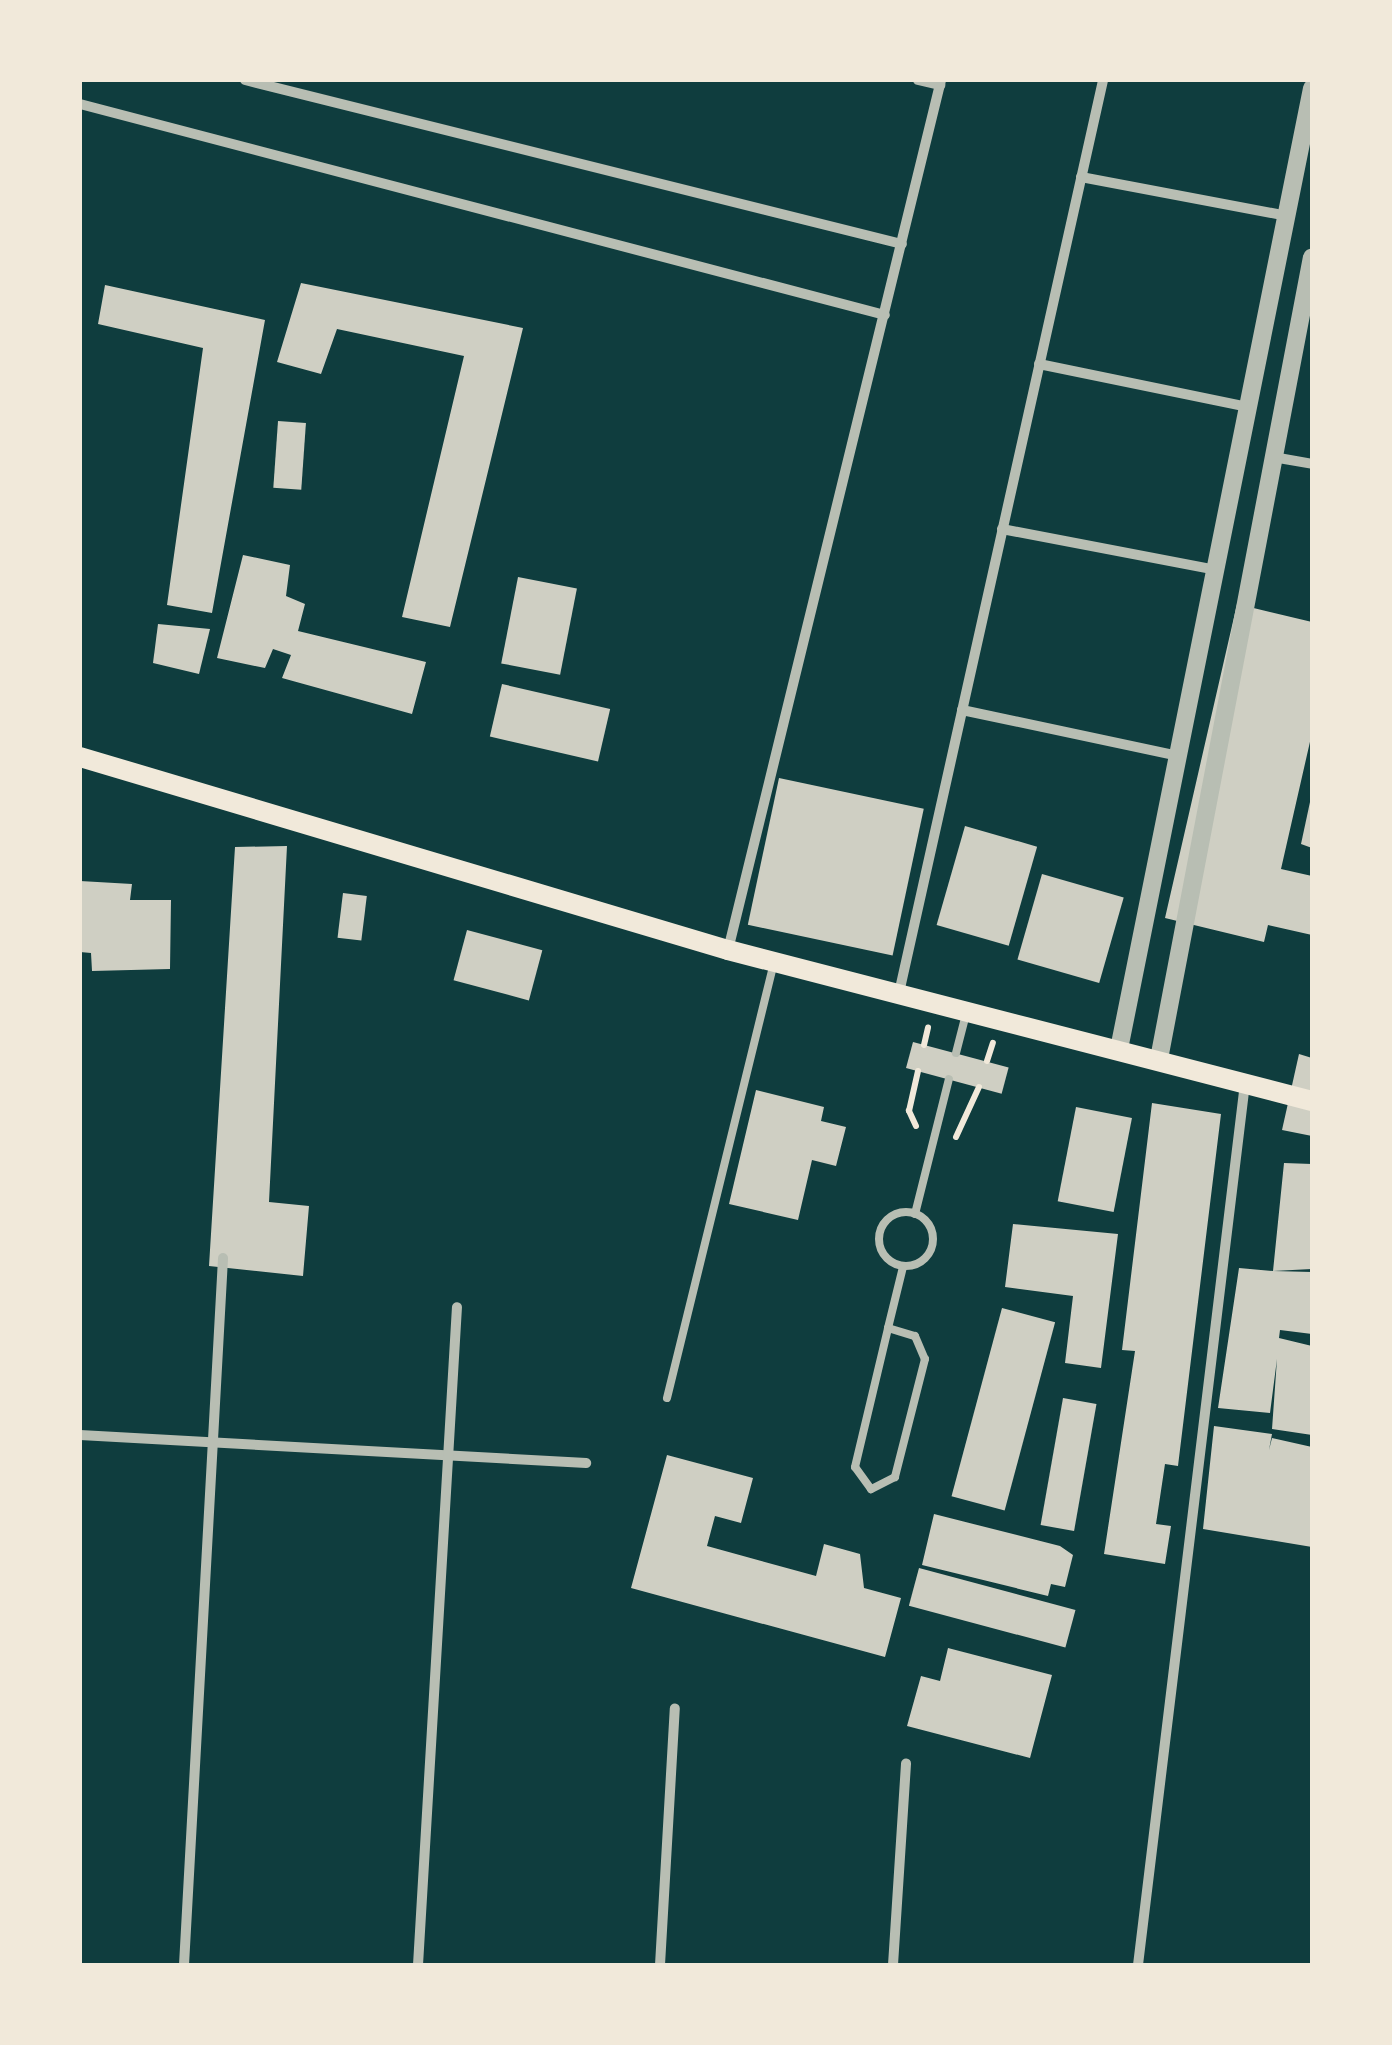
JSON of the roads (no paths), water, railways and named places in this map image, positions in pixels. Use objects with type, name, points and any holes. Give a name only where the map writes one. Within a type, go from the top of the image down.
[{"type":"main road","points":[[80,757],[728,950],[1159,1058],[1312,1101]]},
{"type":"street","points":[[245,80],[902,244]]},
{"type":"street","points":[[728,950],[940,83],[918,80]]},
{"type":"street","points":[[899,993],[1103,80]]},
{"type":"street","points":[[1119,1048],[1252,408],[1312,88]]},
{"type":"street","points":[[80,104],[885,315]]},
{"type":"street","points":[[1082,178],[1288,216]]},
{"type":"street","points":[[1159,1058],[1312,257]]},
{"type":"street","points":[[1040,364],[1252,408]]},
{"type":"street","points":[[1274,457],[1312,464]]},
{"type":"street","points":[[1002,530],[1217,570]]},
{"type":"street","points":[[962,710],[1178,756]]},
{"type":"street","points":[[1138,1965],[1245,1082]]},
{"type":"street","points":[[184,1965],[223,1258]]},
{"type":"street","points":[[418,1965],[457,1307]]},
{"type":"street","points":[[80,1434],[586,1463]]},
{"type":"street","points":[[660,1965],[675,1708]]},
{"type":"street","points":[[893,1965],[906,1763]]},
{"type":"lane","points":[[667,1398],[774,960]]},
{"type":"lane","points":[[956,1054],[967,1010]]},
{"type":"lane","points":[[916,1214],[949,1079]]},
{"type":"lane","points":[[888,1328],[915,1336],[925,1359],[895,1477],[871,1489],[855,1467],[888,1328],[903,1266],[931,1251],[932,1229],[916,1214],[893,1215],[879,1233],[884,1255],[903,1266]]}]
